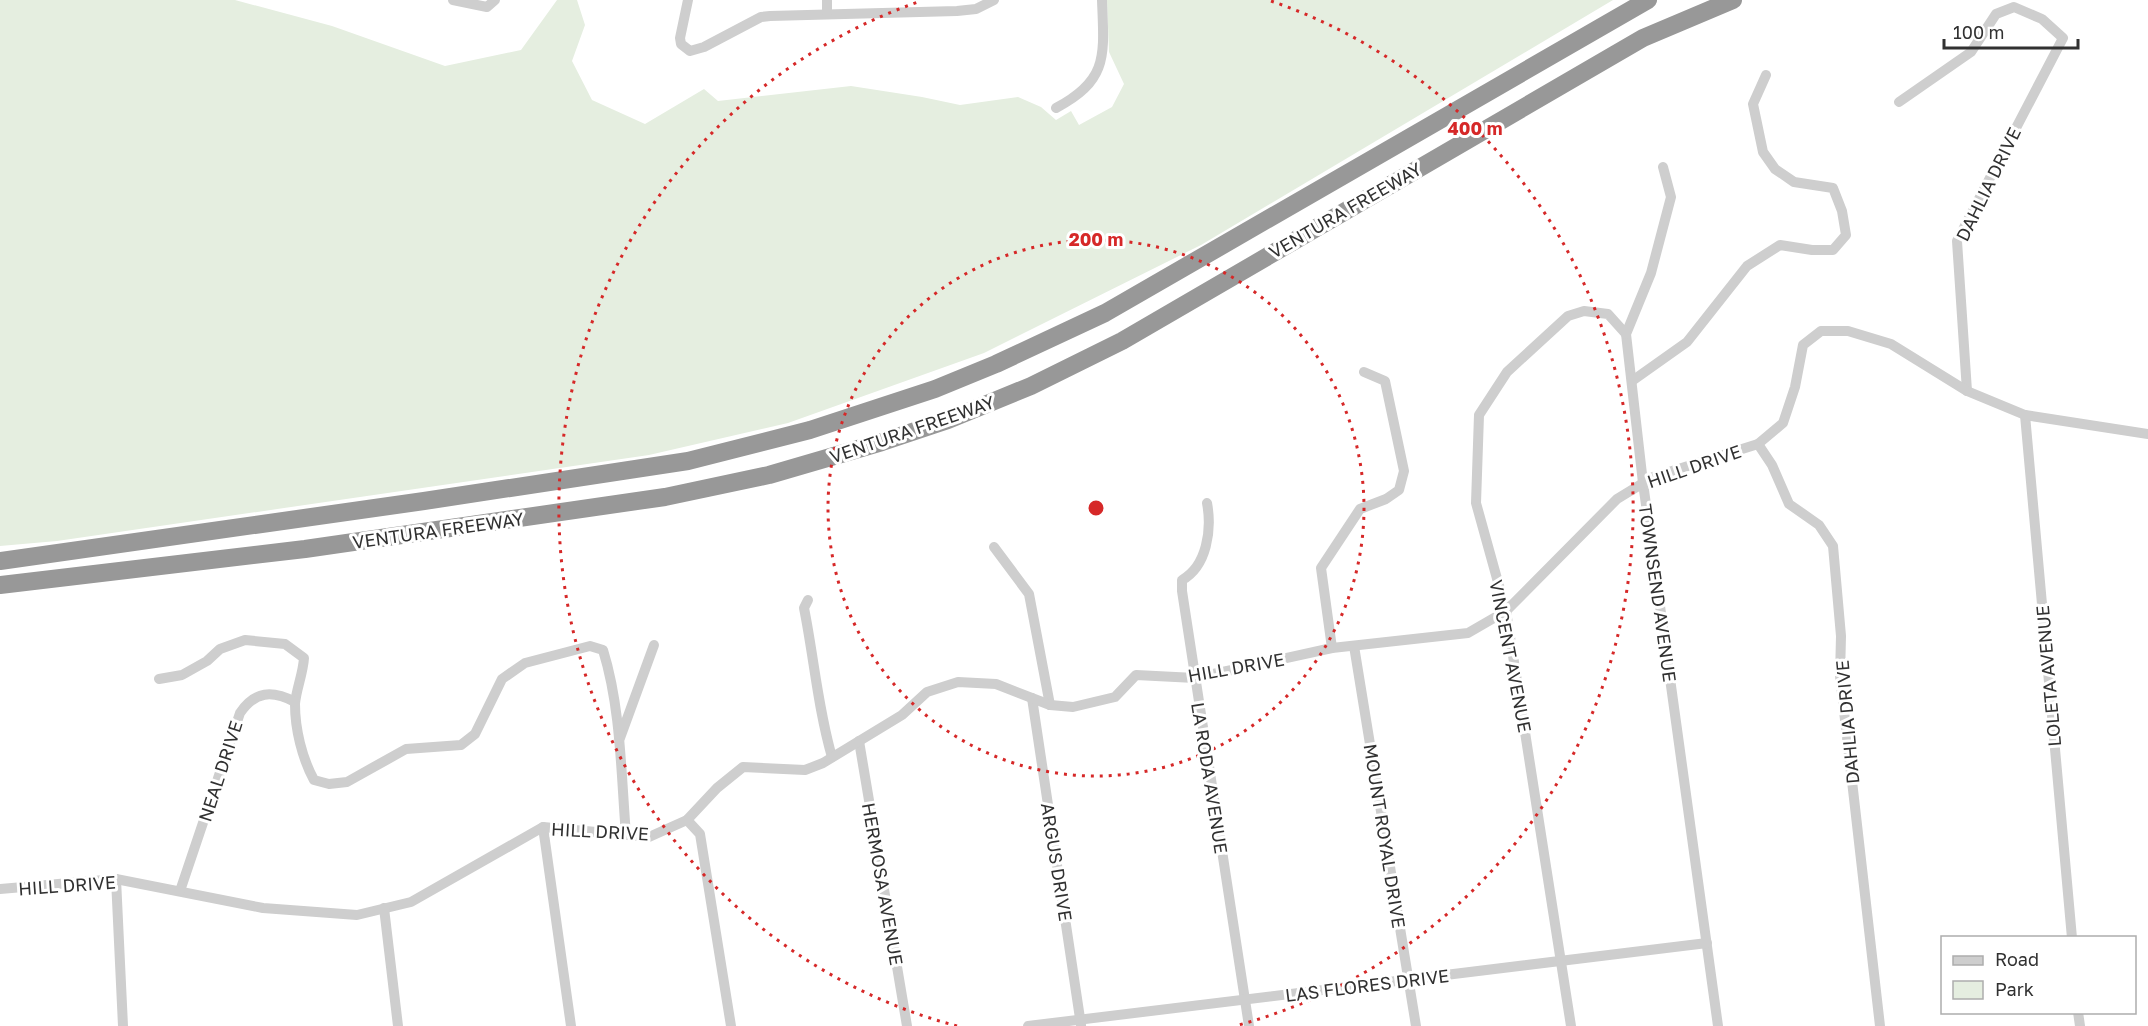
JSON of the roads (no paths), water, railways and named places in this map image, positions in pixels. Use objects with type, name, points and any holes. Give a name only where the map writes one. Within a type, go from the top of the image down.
[{"type":"highway","name":"VENTURA FREEWAY","points":[[0,561],[599,476],[688,460],[810,430],[934,389],[996,364],[1085,323],[1648,0]]},
{"type":"highway","points":[[882,442],[895,429],[990,392],[1128,327],[1597,53],[1648,25],[1703,0]]},
{"type":"highway","name":"VENTURA FREEWAY","points":[[0,585],[269,553],[665,497],[769,475],[948,420],[1031,386],[1122,341],[1643,38],[1732,0]]},
{"type":"highway","points":[[0,570],[637,482],[762,455],[854,427],[976,384],[1055,348],[1149,300],[1368,171],[1390,150]]},
{"type":"highway","points":[[0,576],[246,546],[269,553]]},
{"type":"street","points":[[453,0],[488,7],[495,0]]},
{"type":"street","points":[[688,0],[680,38],[681,44],[690,51],[704,47],[761,17],[828,13],[957,11],[976,9],[994,0]]},
{"type":"street","points":[[827,0],[828,13]]},
{"type":"street","points":[[1056,108],[1074,99],[1097,75],[1103,52],[1102,0]]},
{"type":"street","name":"DAHLIA DRIVE","points":[[1899,102],[1971,52],[1996,14],[2014,7],[2042,19],[2063,38],[1957,241],[1967,391]]},
{"type":"street","points":[[1632,381],[1688,342],[1747,266],[1780,245],[1833,250],[1846,235],[1842,211],[1833,188],[1794,182],[1775,169],[1763,152],[1753,104],[1766,75]]},
{"type":"street","name":"TOWNSEND AVENUE","points":[[1663,167],[1671,197],[1651,273],[1626,334],[1643,483],[1718,1026]]},
{"type":"street","name":"VINCENT AVENUE","points":[[1571,1026],[1506,611],[1476,503],[1479,415],[1507,372],[1568,316],[1584,311],[1608,314],[1626,334]]},
{"type":"street","name":"HILL DRIVE","points":[[0,889],[116,879],[263,908],[357,915],[411,902],[543,827],[649,837],[687,820],[717,788],[743,768],[805,770],[832,758],[902,715],[927,692],[958,682],[996,684],[1050,705],[1073,707],[1115,697],[1136,675],[1195,678],[1332,648],[1468,633],[1506,611],[1617,499],[1653,477],[1758,444],[1784,423],[1803,345],[1821,331],[1848,331],[1891,344],[1967,391],[2025,415],[2148,434]]},
{"type":"street","points":[[1332,648],[1321,568],[1360,509],[1386,499],[1399,490],[1404,471],[1385,381],[1364,372]]},
{"type":"street","name":"LOLETA AVENUE","points":[[2025,415],[2072,936]]},
{"type":"street","name":"DAHLIA DRIVE","points":[[1758,444],[1772,465],[1789,504],[1819,525],[1833,546],[1840,636],[1840,676],[1880,1026]]},
{"type":"street","name":"LA RODA AVENUE","points":[[1207,503],[1210,519],[1201,563],[1193,574],[1182,580],[1249,1026]]},
{"type":"street","points":[[994,547],[1029,594],[1050,705]]},
{"type":"street","points":[[808,600],[804,608],[817,675],[821,719],[832,758]]},
{"type":"street","points":[[159,679],[182,675],[207,661],[220,649],[245,640],[285,644],[304,658],[295,702],[304,760],[314,780],[329,784],[347,783],[406,749],[461,745],[475,734],[502,679],[525,663],[590,646],[603,650],[608,666],[619,741],[626,835]]},
{"type":"street","points":[[619,741],[654,645]]},
{"type":"street","name":"MOUNT ROYAL DRIVE","points":[[1354,646],[1416,1026]]},
{"type":"street","name":"NEAL DRIVE","points":[[180,891],[240,712],[254,696],[263,694],[274,694],[295,702]]},
{"type":"street","name":"ARGUS DRIVE","points":[[1032,699],[1081,1023]]},
{"type":"street","name":"HERMOSA AVENUE","points":[[859,741],[907,1026]]},
{"type":"street","points":[[687,820],[700,834],[731,1026]]},
{"type":"street","points":[[543,827],[571,1026]]},
{"type":"street","points":[[116,879],[123,1026]]},
{"type":"street","points":[[384,908],[398,1026]]},
{"type":"street","name":"LAS FLORES DRIVE","points":[[1028,1026],[1081,1023],[1409,979],[1707,943]]}]
